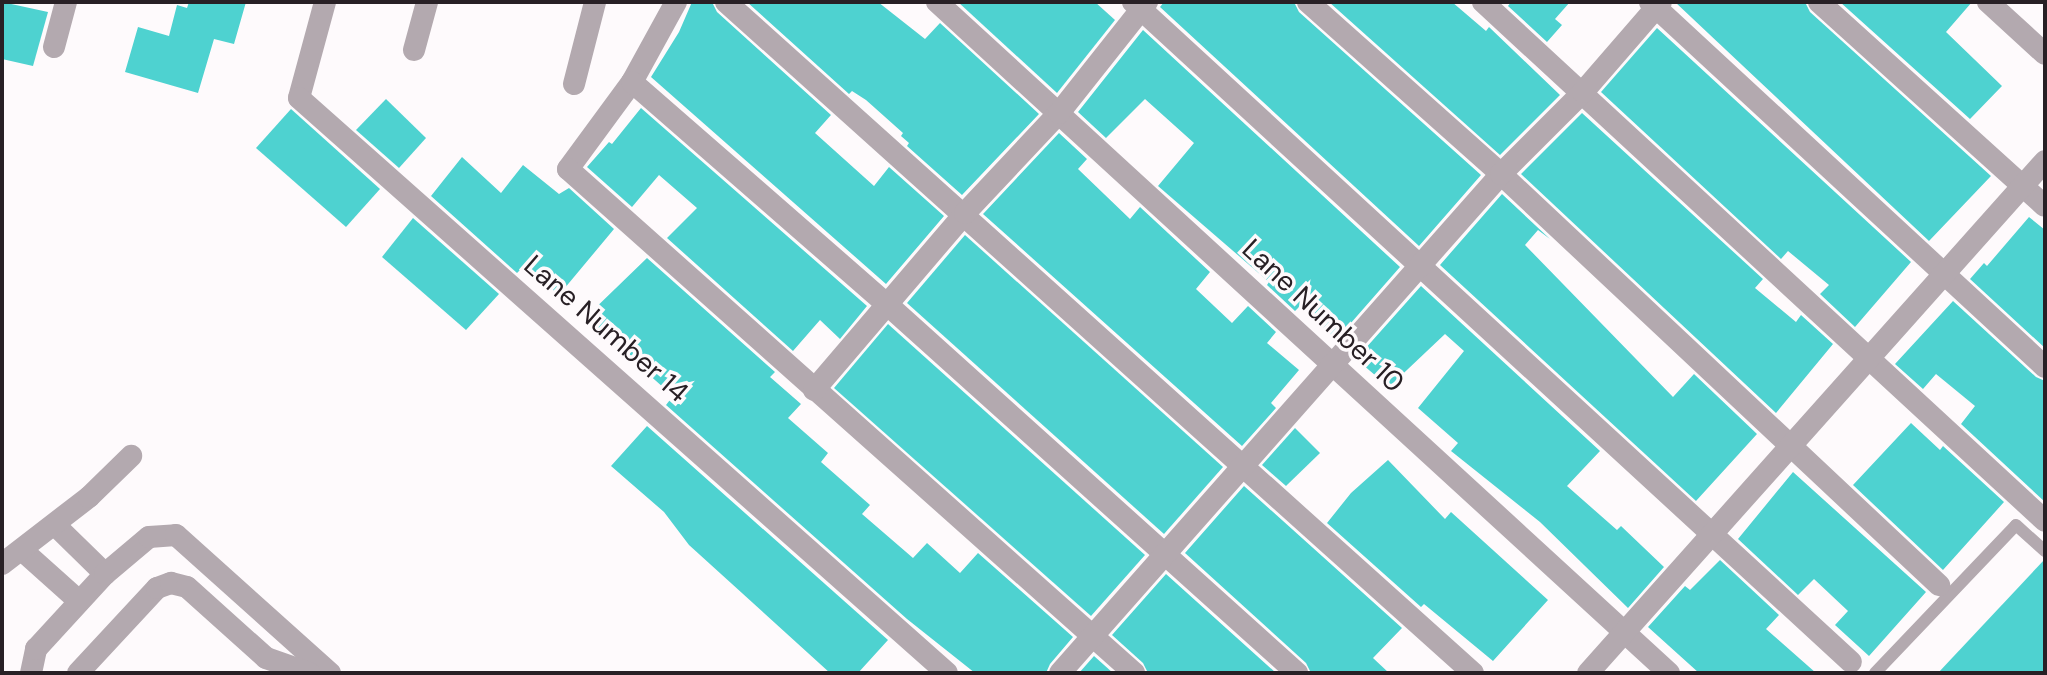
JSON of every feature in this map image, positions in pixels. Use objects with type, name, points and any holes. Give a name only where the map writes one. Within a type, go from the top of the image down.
[{"type":"street","points":[[54,47],[66,2]]},
{"type":"street","name":"Lane Number 14","points":[[325,2],[299,98],[947,673]]},
{"type":"street","points":[[414,50],[427,2]]},
{"type":"street","points":[[574,84],[595,2]]},
{"type":"street","points":[[676,2],[632,82],[568,169],[1134,673]]},
{"type":"street","points":[[726,2],[965,213],[1244,469],[1473,673]]},
{"type":"street","name":"Lane Number 10","points":[[937,2],[1669,673]]},
{"type":"street","points":[[1308,2],[1501,174],[1789,448],[1939,585]]},
{"type":"street","points":[[1483,2],[2045,521]]},
{"type":"street","points":[[1819,2],[2045,206]]},
{"type":"street","points":[[1988,2],[2045,54]]},
{"type":"street","points":[[814,390],[889,306],[965,213],[1059,113],[1140,4],[1851,662]]},
{"type":"street","points":[[1060,673],[1244,469],[1501,174],[1583,92],[1656,4],[2045,367]]},
{"type":"street","points":[[632,82],[889,306],[1297,673]]},
{"type":"street","points":[[1588,673],[2045,161]]},
{"type":"street","points":[[2,564],[55,525],[131,456]]},
{"type":"street","points":[[55,525],[105,574]]},
{"type":"street","points":[[31,673],[36,649],[105,574],[149,537],[176,535],[330,673]]},
{"type":"street","points":[[23,551],[79,601]]},
{"type":"street","points":[[78,673],[157,588],[171,583],[187,587],[267,665],[309,673]]},
{"type":"lane","points":[[1875,673],[2016,525],[2045,551]]},
{"type":"building","points":[[2,2],[48,12],[33,66],[2,59]]},
{"type":"building","points":[[189,2],[246,2],[234,44],[214,39],[198,93],[125,72],[138,27],[169,36],[177,5],[187,8]]},
{"type":"building","points":[[692,2],[712,2],[717,12],[831,115],[815,133],[874,186],[889,167],[944,216],[886,284],[651,77],[679,32]]},
{"type":"building","points":[[747,2],[878,2],[925,39],[940,23],[1039,114],[962,195],[907,146],[909,143],[901,136],[903,133],[866,100],[852,91],[849,94]]},
{"type":"building","points":[[958,2],[1095,2],[1115,20],[1057,93]]},
{"type":"building","points":[[1164,2],[1294,2],[1299,12],[1481,175],[1419,246],[1160,7]]},
{"type":"building","points":[[1329,2],[1452,2],[1486,31],[1489,27],[1560,95],[1500,155]]},
{"type":"building","points":[[1511,2],[1570,2],[1555,19],[1562,25],[1547,42],[1508,6]]},
{"type":"building","points":[[1675,2],[1805,2],[1810,12],[1991,176],[1929,241]]},
{"type":"building","points":[[1840,2],[1972,2],[1946,32],[2002,86],[1970,119]]},
{"type":"building","points":[[1657,28],[1911,262],[1855,327],[1820,294],[1829,285],[1788,251],[1781,259],[1601,92]]},
{"type":"building","points":[[1143,30],[1400,267],[1336,340],[1301,305],[1295,311],[1267,285],[1269,282],[1158,186],[1194,143],[1145,99],[1106,138],[1078,112]]},
{"type":"building","points":[[386,99],[426,138],[399,168],[356,130]]},
{"type":"building","points":[[641,108],[867,306],[840,339],[820,320],[793,351],[667,238],[697,208],[659,175],[632,207],[587,167],[609,142],[612,144]]},
{"type":"building","points":[[291,109],[380,189],[346,227],[256,148]]},
{"type":"building","points":[[1582,113],[1763,279],[1755,288],[1796,322],[1801,315],[1833,344],[1776,413],[1521,174]]},
{"type":"building","points":[[1059,133],[1087,159],[1078,169],[1130,219],[1140,207],[1210,272],[1196,289],[1232,323],[1248,306],[1276,332],[1267,343],[1299,370],[1271,403],[1276,408],[1242,446],[983,214]]},
{"type":"building","points":[[462,157],[501,193],[523,165],[559,194],[569,188],[614,229],[559,295],[524,266],[517,273],[431,196]]},
{"type":"building","points":[[1502,194],[1550,239],[1538,230],[1525,245],[1673,397],[1694,374],[1757,434],[1696,501],[1440,265]]},
{"type":"building","points":[[2029,217],[2045,230],[2045,348],[1970,279],[1984,263],[1987,266]]},
{"type":"building","points":[[413,218],[499,294],[466,330],[382,257]]},
{"type":"building","points":[[965,235],[1223,467],[1164,534],[907,303]]},
{"type":"building","points":[[647,258],[775,372],[770,377],[801,404],[788,418],[828,453],[821,462],[870,505],[862,514],[913,558],[927,543],[960,573],[978,553],[1073,637],[1046,673],[975,673],[907,619],[666,405],[673,396],[585,318]]},
{"type":"building","points":[[1421,286],[1600,451],[1567,486],[1617,530],[1621,526],[1664,567],[1628,608],[1540,522],[1451,451],[1458,443],[1418,408],[1464,351],[1445,334],[1389,387],[1356,359]]},
{"type":"building","points":[[1953,301],[2036,377],[2045,381],[2045,502],[1961,424],[1975,406],[1936,374],[1923,389],[1895,364]]},
{"type":"building","points":[[888,324],[1145,555],[1091,616],[834,388]]},
{"type":"building","points":[[1911,423],[1940,450],[1943,446],[2004,502],[1943,570],[1853,485]]},
{"type":"building","points":[[647,426],[888,640],[858,673],[830,673],[689,545],[664,512],[611,466]]},
{"type":"building","points":[[1295,428],[1320,453],[1286,486],[1262,465]]},
{"type":"building","points":[[1388,460],[1445,519],[1451,512],[1548,600],[1493,661],[1424,604],[1421,607],[1327,523],[1351,493]]},
{"type":"building","points":[[1793,472],[1926,592],[1869,656],[1835,625],[1848,611],[1814,579],[1798,595],[1738,539]]},
{"type":"building","points":[[1244,486],[1402,628],[1373,658],[1389,673],[1311,673],[1306,663],[1185,553]]},
{"type":"building","points":[[1720,560],[1779,615],[1766,629],[1816,673],[1699,673],[1648,627],[1685,586],[1690,590]]},
{"type":"building","points":[[2044,560],[2045,673],[1938,673]]},
{"type":"building","points":[[1166,574],[1276,673],[1148,673],[1143,663],[1112,635]]},
{"type":"building","points":[[1094,656],[1113,673],[1079,673]]}]
